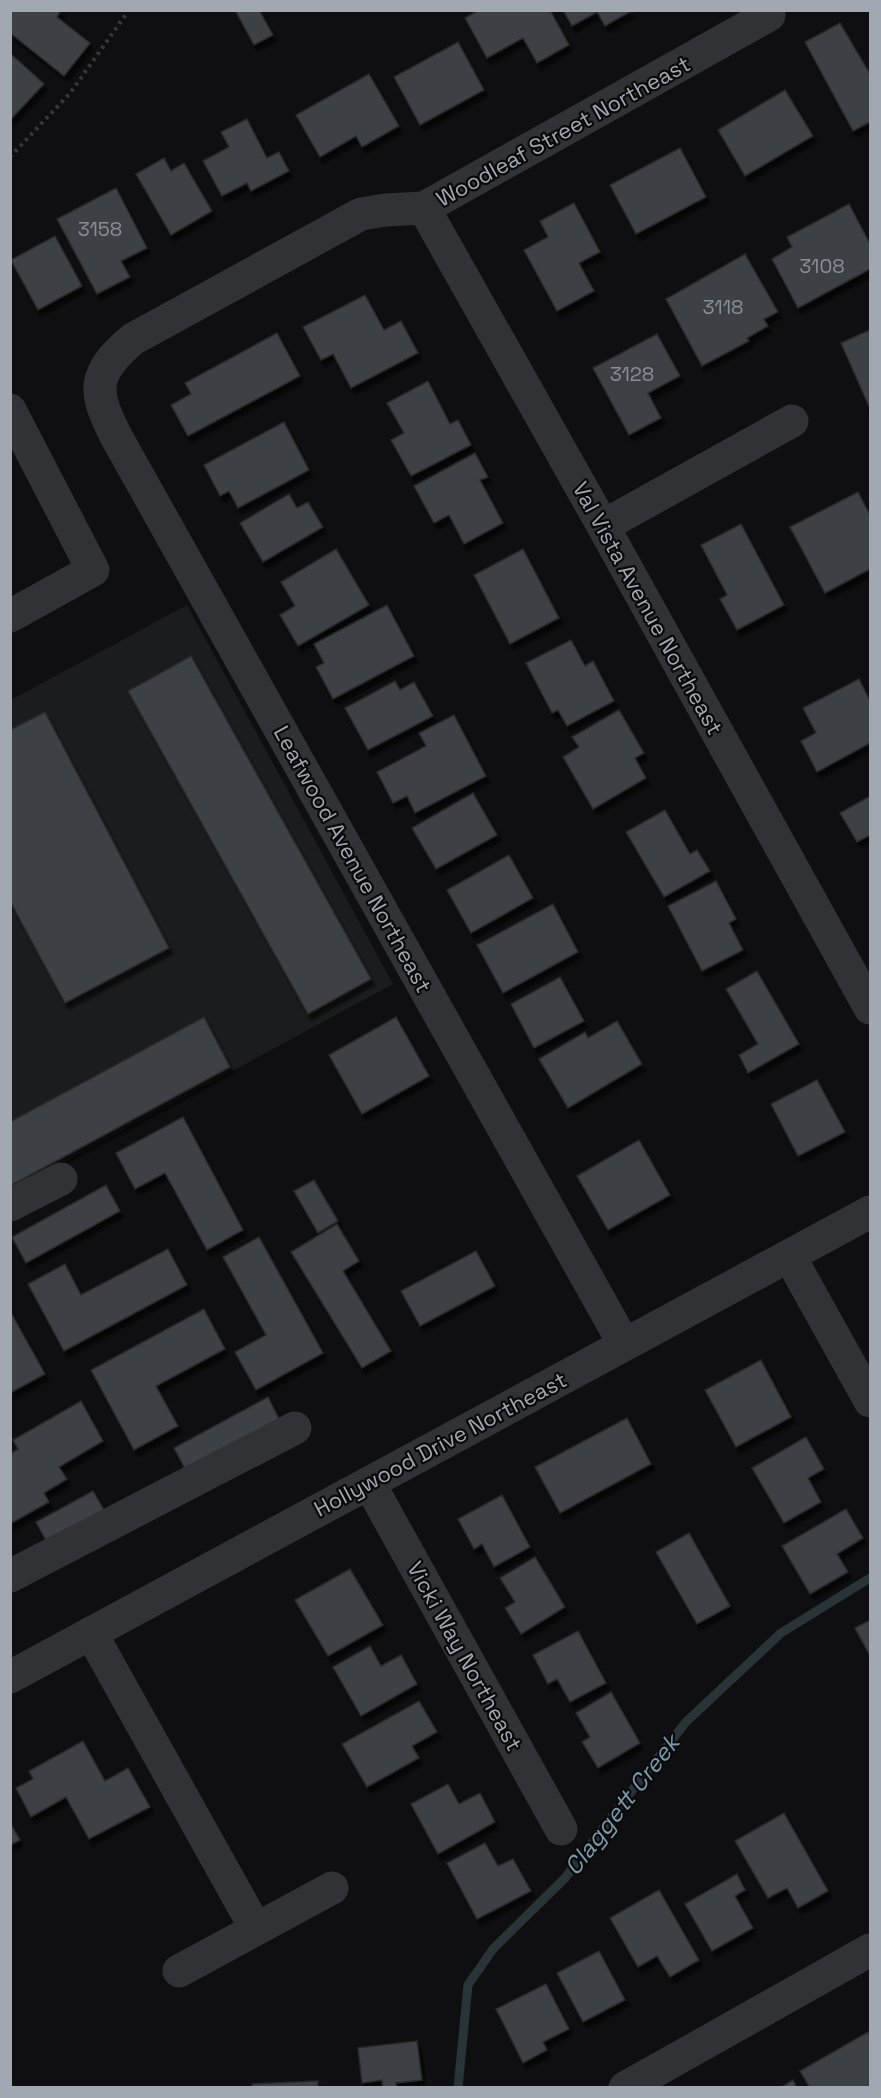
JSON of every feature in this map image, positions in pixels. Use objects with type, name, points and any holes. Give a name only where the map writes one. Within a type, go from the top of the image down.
[{"type":"street","name":"Woodleaf Street Northeast","points":[[104,369],[116,353],[133,339],[361,214],[423,208],[769,15]]},
{"type":"street","name":"Val Vista Avenue Northeast","points":[[423,208],[603,525],[870,1008]]},
{"type":"street","name":"Leafwood Avenue Northeast","points":[[104,369],[99,387],[102,410],[112,429],[624,1344]]},
{"type":"street","points":[[10,410],[20,453],[93,570],[10,615]]},
{"type":"street","points":[[603,525],[792,421]]},
{"type":"street","points":[[10,1205],[61,1179]]},
{"type":"street","name":"Hollywood Drive Northeast","points":[[11,1675],[870,1212]]},
{"type":"street","points":[[790,1257],[870,1401]]},
{"type":"street","points":[[10,1576],[295,1428]]},
{"type":"street","name":"Vicki Way Northeast","points":[[369,1483],[561,1829]]},
{"type":"street","points":[[91,1633],[256,1929]]},
{"type":"street","points":[[179,1971],[332,1888]]},
{"type":"street","points":[[625,2088],[870,1950]]},
{"type":"path","points":[[10,157],[71,92],[129,10]]},
{"type":"shaded area","points":[[187,605],[393,984],[11,1191],[11,700]]},
{"type":"building","points":[[10,10],[61,10],[57,17],[90,43],[64,76],[10,33]]},
{"type":"building","points":[[235,10],[259,10],[273,35],[254,45]]},
{"type":"building","points":[[479,10],[550,10],[569,45],[537,63],[523,38],[487,58],[465,18]]},
{"type":"building","points":[[563,10],[633,10],[605,26],[597,12],[572,26]]},
{"type":"building","points":[[840,23],[870,74],[870,122],[853,131],[805,42]]},
{"type":"building","points":[[458,42],[484,90],[420,125],[394,77]]},
{"type":"building","points":[[10,53],[44,84],[10,120]]},
{"type":"building","points":[[369,74],[399,126],[362,147],[356,136],[320,157],[296,115]]},
{"type":"building","points":[[785,90],[813,136],[745,176],[718,130]]},
{"type":"building","points":[[247,119],[267,158],[279,152],[289,171],[251,191],[247,183],[222,196],[203,161],[229,147],[221,132]]},
{"type":"building","points":[[680,148],[706,197],[636,234],[610,185]]},
{"type":"building","points":[[164,158],[171,171],[184,163],[212,211],[171,235],[136,174]]},
{"type":"building","points":[[116,188],[147,248],[121,261],[130,277],[97,294],[57,219]]},
{"type":"building","points":[[574,203],[600,252],[579,263],[594,291],[557,311],[524,250],[548,237],[540,221]]},
{"type":"building","points":[[849,204],[870,244],[870,269],[798,308],[772,259],[792,247],[787,237]]},
{"type":"building","points":[[55,236],[82,286],[38,310],[11,260]]},
{"type":"building","points":[[745,254],[778,312],[764,319],[768,326],[747,338],[749,341],[702,366],[666,299]]},
{"type":"building","points":[[365,295],[384,330],[401,321],[418,353],[351,388],[333,354],[321,360],[303,327]]},
{"type":"building","points":[[870,330],[870,409],[841,343]]},
{"type":"building","points":[[277,333],[300,376],[188,436],[171,405],[191,394],[185,383]]},
{"type":"building","points":[[657,334],[680,376],[648,393],[661,418],[629,435],[593,368]]},
{"type":"building","points":[[428,381],[450,424],[458,420],[471,445],[411,476],[391,440],[404,433],[387,403]]},
{"type":"building","points":[[284,422],[309,470],[238,508],[229,491],[220,496],[204,465]]},
{"type":"building","points":[[475,453],[488,477],[480,480],[503,523],[464,544],[449,515],[434,523],[414,486]]},
{"type":"building","points":[[858,492],[870,515],[870,569],[825,593],[790,527]]},
{"type":"building","points":[[289,494],[297,508],[308,502],[323,527],[263,562],[240,523]]},
{"type":"building","points":[[741,524],[784,605],[737,630],[720,599],[727,595],[701,545]]},
{"type":"building","points":[[336,549],[369,605],[298,646],[280,615],[295,606],[281,582]]},
{"type":"building","points":[[523,549],[559,618],[510,644],[474,575]]},
{"type":"building","points":[[387,605],[414,656],[333,699],[316,667],[324,663],[314,644]]},
{"type":"building","points":[[571,640],[585,666],[593,661],[614,701],[567,726],[558,710],[552,713],[526,663]]},
{"type":"building","points":[[191,656],[371,979],[308,1014],[128,691]]},
{"type":"building","points":[[859,679],[870,701],[870,743],[817,772],[801,741],[816,733],[803,708]]},
{"type":"building","points":[[395,681],[400,690],[414,682],[433,716],[368,750],[345,708]]},
{"type":"building","points":[[619,710],[644,753],[635,758],[646,778],[593,809],[563,757],[579,747],[572,737]]},
{"type":"building","points":[[45,712],[169,948],[65,1003],[10,901],[10,730]]},
{"type":"building","points":[[454,715],[486,776],[415,813],[407,796],[393,803],[377,772],[426,746],[419,733]]},
{"type":"building","points":[[473,793],[497,835],[436,869],[412,828]]},
{"type":"building","points":[[870,796],[870,835],[857,842],[840,813]]},
{"type":"building","points":[[665,810],[690,854],[697,850],[710,871],[664,897],[626,832]]},
{"type":"building","points":[[509,855],[533,898],[471,933],[447,890]]},
{"type":"building","points":[[716,881],[736,919],[729,923],[743,950],[702,971],[668,906]]},
{"type":"building","points":[[553,904],[578,952],[503,993],[477,945]]},
{"type":"building","points":[[757,971],[799,1044],[748,1073],[739,1055],[758,1044],[726,989]]},
{"type":"building","points":[[560,977],[584,1021],[534,1048],[511,1004]]},
{"type":"building","points":[[204,1017],[230,1067],[10,1186],[10,1122]]},
{"type":"building","points":[[396,1017],[429,1076],[362,1114],[329,1055]]},
{"type":"building","points":[[617,1021],[642,1064],[568,1108],[539,1059],[585,1032],[588,1038]]},
{"type":"building","points":[[817,1080],[845,1132],[798,1156],[771,1104]]},
{"type":"building","points":[[183,1117],[243,1230],[207,1250],[165,1173],[135,1189],[116,1153]]},
{"type":"building","points":[[639,1140],[670,1195],[608,1230],[577,1176]]},
{"type":"building","points":[[314,1180],[338,1221],[318,1233],[294,1191]]},
{"type":"building","points":[[106,1185],[120,1211],[26,1263],[12,1237]]},
{"type":"building","points":[[337,1224],[359,1261],[343,1271],[391,1351],[362,1368],[291,1252]]},
{"type":"building","points":[[259,1237],[323,1353],[256,1390],[235,1352],[266,1335],[223,1257]]},
{"type":"building","points":[[168,1249],[187,1285],[64,1351],[28,1284],[65,1264],[81,1295]]},
{"type":"building","points":[[476,1251],[495,1286],[420,1326],[401,1291]]},
{"type":"building","points":[[204,1309],[225,1349],[156,1386],[178,1426],[134,1450],[91,1370]]},
{"type":"building","points":[[10,1311],[45,1374],[10,1393]]},
{"type":"building","points":[[761,1360],[791,1417],[736,1447],[705,1390]]},
{"type":"building","points":[[268,1397],[281,1423],[188,1474],[174,1448]]},
{"type":"building","points":[[81,1401],[103,1441],[59,1467],[67,1479],[44,1493],[49,1502],[10,1524],[10,1454],[18,1449],[13,1440]]},
{"type":"building","points":[[627,1418],[651,1464],[560,1513],[535,1467]]},
{"type":"building","points":[[806,1437],[824,1469],[808,1478],[821,1502],[784,1523],[752,1468]]},
{"type":"building","points":[[93,1491],[108,1517],[50,1548],[36,1522]]},
{"type":"building","points":[[502,1495],[530,1547],[494,1567],[482,1544],[474,1549],[458,1519]]},
{"type":"building","points":[[846,1509],[863,1538],[837,1554],[848,1572],[810,1594],[782,1546]]},
{"type":"building","points":[[689,1533],[730,1606],[697,1624],[656,1552]]},
{"type":"building","points":[[535,1557],[565,1607],[521,1634],[505,1608],[515,1602],[500,1578]]},
{"type":"building","points":[[350,1569],[383,1625],[328,1656],[295,1600]]},
{"type":"building","points":[[870,1620],[870,1656],[855,1628]]},
{"type":"building","points":[[578,1631],[606,1683],[570,1702],[557,1679],[548,1684],[533,1655]]},
{"type":"building","points":[[370,1646],[381,1666],[401,1655],[417,1684],[361,1716],[333,1667]]},
{"type":"building","points":[[611,1692],[640,1743],[598,1768],[582,1742],[590,1737],[576,1713]]},
{"type":"building","points":[[419,1701],[437,1732],[412,1746],[419,1758],[367,1787],[342,1744]]},
{"type":"building","points":[[83,1741],[105,1781],[128,1768],[150,1807],[89,1839],[66,1797],[31,1817],[16,1788],[33,1779],[29,1771]]},
{"type":"building","points":[[448,1784],[459,1804],[480,1793],[495,1822],[438,1854],[411,1804]]},
{"type":"building","points":[[784,1813],[828,1891],[798,1908],[787,1888],[768,1898],[735,1841]]},
{"type":"building","points":[[10,1823],[20,1840],[10,1845]]},
{"type":"building","points":[[485,1843],[498,1866],[513,1859],[531,1891],[477,1919],[447,1863]]},
{"type":"building","points":[[737,1874],[745,1890],[735,1896],[753,1928],[712,1951],[685,1904]]},
{"type":"building","points":[[659,1890],[699,1960],[670,1977],[657,1956],[638,1967],[610,1918]]},
{"type":"building","points":[[599,1951],[625,2000],[583,2022],[557,1973]]},
{"type":"building","points":[[546,1984],[569,2029],[543,2042],[547,2050],[523,2063],[496,2009]]},
{"type":"building","points":[[868,2032],[870,2037],[870,2088],[810,2088],[800,2071]]},
{"type":"building","points":[[417,2041],[422,2080],[396,2083],[397,2088],[383,2088],[382,2080],[362,2083],[358,2048]]},
{"type":"building","points":[[793,2080],[797,2088],[780,2088]]},
{"type":"building","points":[[318,2081],[318,2088],[252,2088],[252,2084]]},
{"type":"waterway","name":"Claggett Creek","points":[[458,2088],[468,1985],[493,1949],[565,1878],[686,1722],[781,1633],[870,1578]]}]
